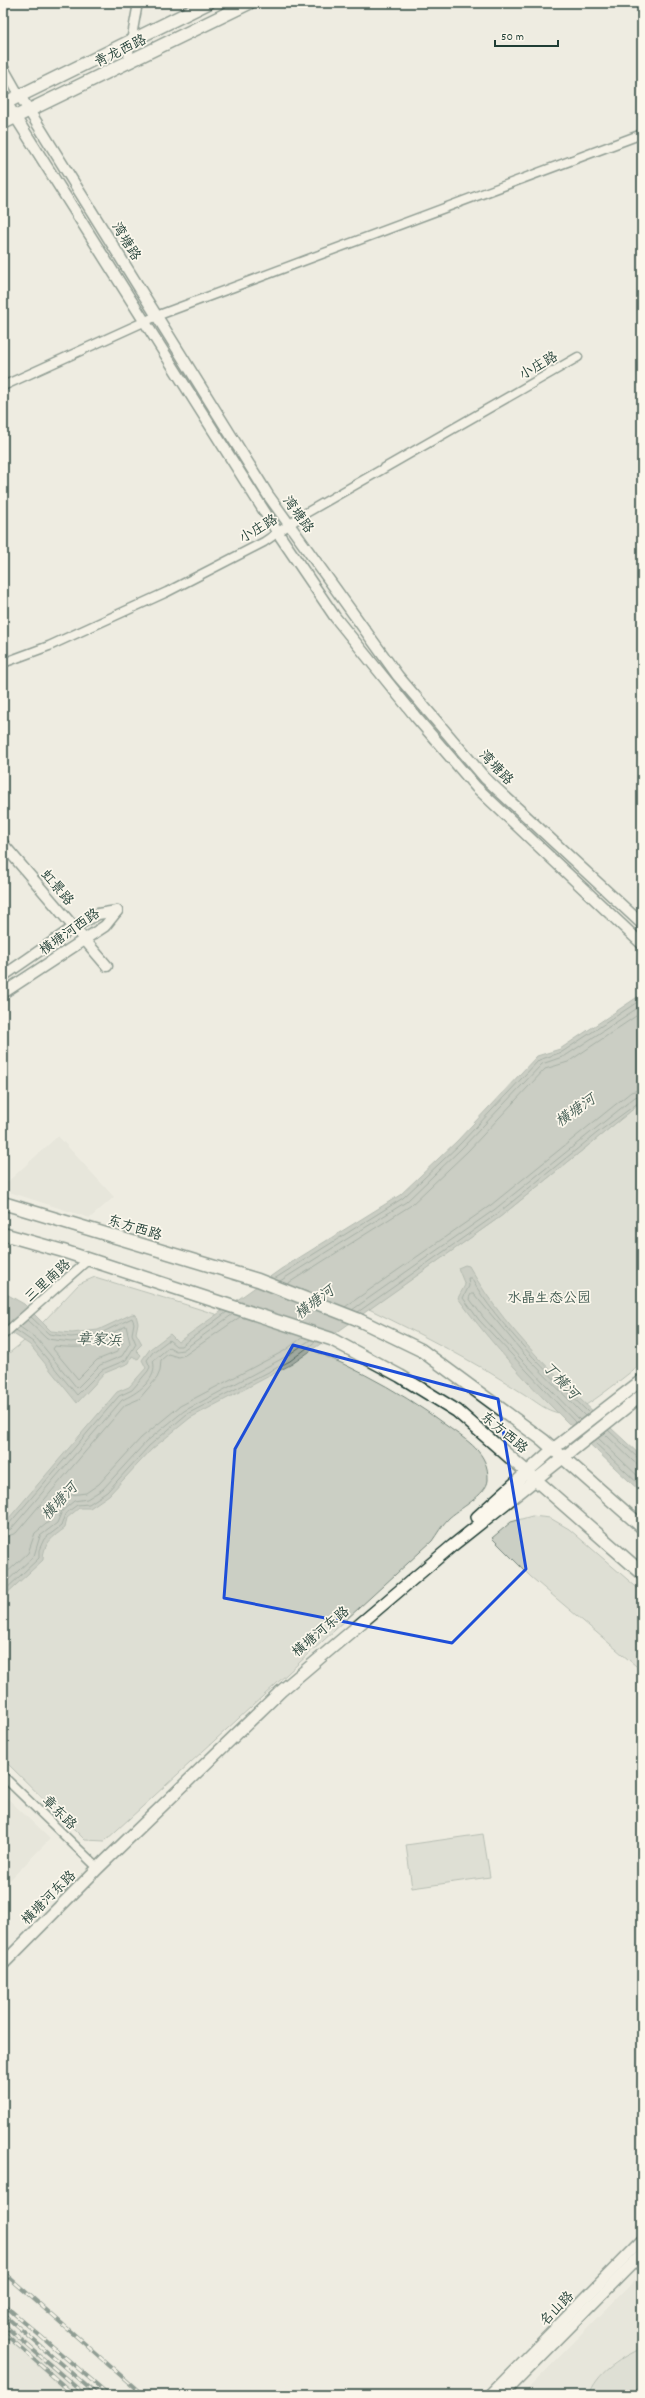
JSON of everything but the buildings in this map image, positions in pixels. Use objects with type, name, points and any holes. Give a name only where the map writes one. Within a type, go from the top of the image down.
[{"type":"main road","name":"青龙西路","points":[[4,101],[20,96],[208,3]]},
{"type":"main road","name":"青龙西路","points":[[3,123],[249,3]]},
{"type":"main road","name":"东方西路","points":[[3,1203],[258,1280],[357,1319],[421,1350],[553,1449],[642,1526]]},
{"type":"main road","points":[[3,1234],[89,1259]]},
{"type":"main road","name":"东方西路","points":[[89,1259],[331,1339],[400,1376],[457,1411],[532,1475],[642,1573]]},
{"type":"main road","points":[[579,1436],[605,1409],[642,1380]]},
{"type":"main road","points":[[579,1436],[614,1417],[642,1395]]},
{"type":"main road","name":"横塘河东路","points":[[532,1475],[553,1449],[579,1436]]},
{"type":"main road","name":"横塘河东路","points":[[3,1964],[98,1868],[112,1847],[278,1685],[448,1542],[532,1475],[562,1457],[579,1436]]},
{"type":"street","points":[[127,63],[138,3]]},
{"type":"street","name":"湾塘路","points":[[3,66],[20,96],[268,495],[398,676],[485,778],[642,924]]},
{"type":"street","points":[[4,101],[145,321],[278,533],[335,617],[414,716],[476,787],[642,944]]},
{"type":"street","points":[[3,386],[157,315],[642,134]]},
{"type":"street","name":"小庄路","points":[[3,662],[48,646],[167,592],[264,542],[289,524],[578,357]]},
{"type":"street","name":"虹景路","points":[[3,844],[107,966]]},
{"type":"street","name":"横塘河西路","points":[[3,976],[74,927],[98,914],[117,911],[105,926],[3,993]]},
{"type":"street","name":"三里南路","points":[[5,1333],[38,1306],[89,1259]]},
{"type":"street","name":"章东路","points":[[3,1776],[98,1868]]},
{"type":"street","name":"名山路","points":[[490,2395],[642,2240]]},
{"type":"street","name":"名山路","points":[[503,2395],[642,2254]]},
{"type":"highlighted area","points":[[293,1345],[498,1399],[526,1569],[452,1643],[224,1598],[235,1449]]},
{"type":"shaded area","points":[[58,1136],[114,1197],[90,1218],[3,1190],[3,1186]]},
{"type":"shaded area","points":[[3,1794],[50,1839],[3,1887]]},
{"type":"shaded area","points":[[642,2273],[642,2350],[614,2362],[591,2388],[589,2395],[522,2395]]},
{"type":"shaded area","points":[[3,2319],[22,2336],[91,2395],[3,2395]]},
{"type":"green space","name":"水晶生态公园","points":[[642,1102],[642,1363],[605,1392],[575,1411],[561,1413],[549,1410],[467,1359],[369,1309],[500,1217]]},
{"type":"green space","points":[[95,1277],[187,1305],[278,1336],[322,1354],[366,1375],[407,1399],[469,1442],[481,1455],[485,1462],[488,1480],[483,1491],[448,1519],[432,1541],[105,1841],[85,1840],[3,1759],[3,1358],[28,1338],[79,1284]]},
{"type":"green space","points":[[532,1516],[550,1518],[569,1529],[642,1592],[642,1671],[531,1577],[492,1538],[511,1522]]},
{"type":"green space","points":[[483,1834],[490,1877],[412,1888],[406,1845]]},
{"type":"green space","points":[[638,2350],[642,2350],[642,2395],[589,2395],[597,2380],[609,2368]]},
{"type":"water","name":"横塘河","points":[[642,994],[642,1102],[500,1217],[292,1364],[190,1418],[152,1449],[109,1495],[90,1508],[79,1508],[67,1518],[65,1528],[47,1545],[43,1554],[43,1560],[3,1597],[3,1525],[117,1392],[129,1387],[146,1368],[142,1360],[150,1349],[170,1334],[178,1342],[281,1269],[400,1195],[457,1141],[537,1056],[560,1049]]},
{"type":"water","points":[[465,1265],[469,1266],[485,1293],[504,1319],[548,1368],[642,1457],[642,1493],[545,1400],[478,1325],[458,1298],[465,1285],[458,1268]]},
{"type":"water","name":"章家浜","points":[[3,1292],[24,1304],[51,1331],[72,1333],[98,1330],[132,1314],[136,1315],[138,1323],[136,1333],[142,1344],[136,1350],[141,1355],[138,1359],[132,1356],[129,1363],[105,1373],[77,1403],[30,1345],[3,1327]]},
{"type":"railway","points":[[3,2272],[143,2395]]},
{"type":"railway","points":[[3,2304],[109,2395]]},
{"type":"railway","points":[[3,2314],[97,2395]]},
{"type":"railway","points":[[3,2324],[85,2395]]},
{"type":"railway","points":[[3,2332],[74,2395]]},
{"type":"water label","name":"丁横河","points":[[561,1380]]}]
